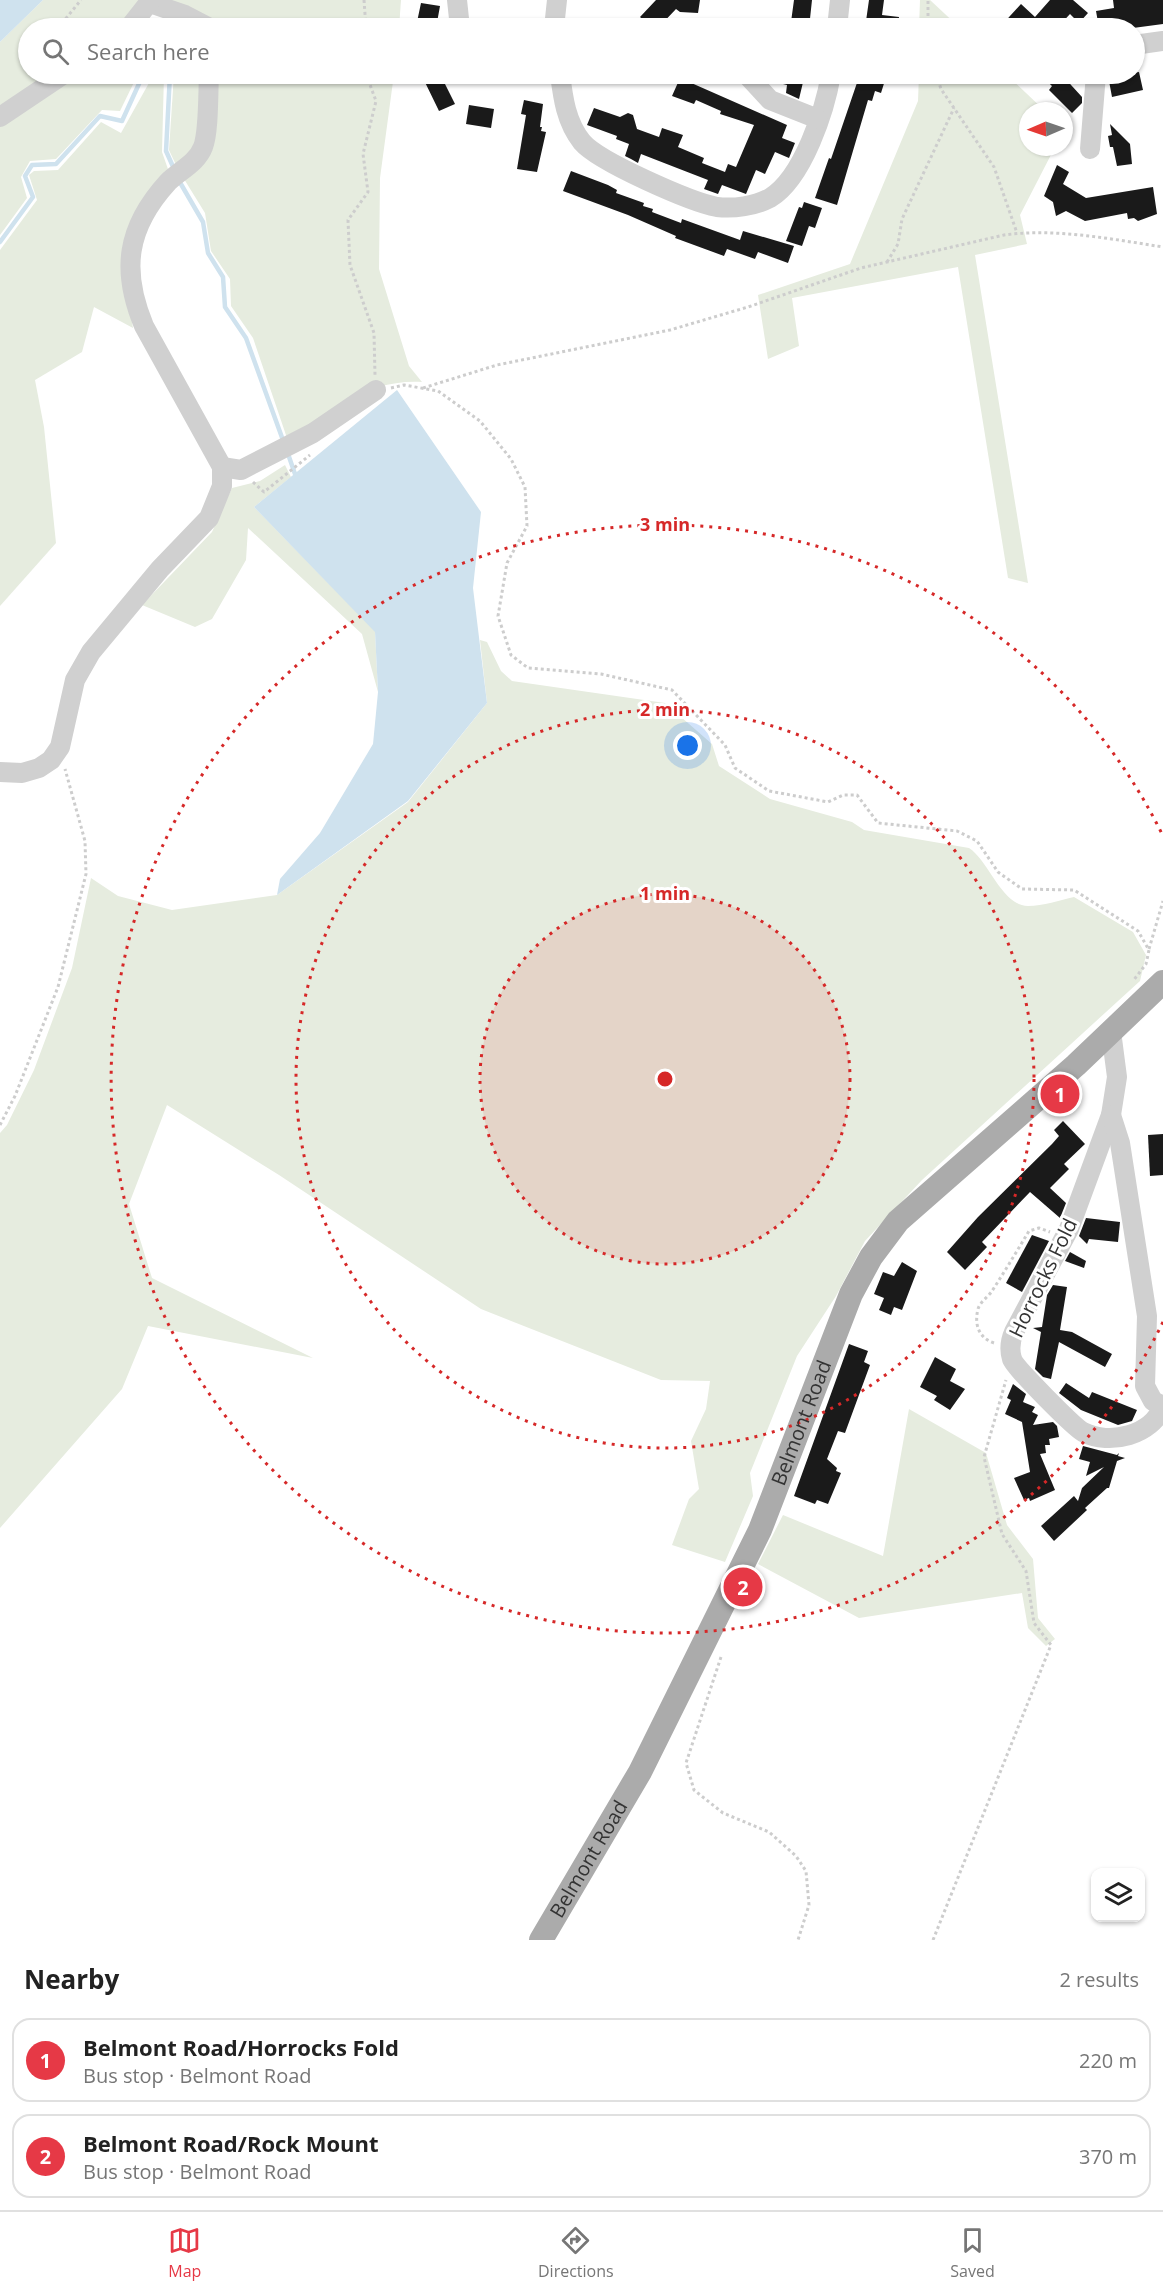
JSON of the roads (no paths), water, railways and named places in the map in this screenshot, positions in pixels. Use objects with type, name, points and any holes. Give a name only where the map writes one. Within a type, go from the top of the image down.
[{"type":"main road","name":"Belmont Road","points":[[541,1940],[640,1773],[759,1530],[851,1294],[871,1257],[898,1221],[1112,1031],[1163,982]]},
{"type":"street","points":[[457,0],[459,18]]},
{"type":"street","points":[[555,18],[557,0]]},
{"type":"street","points":[[838,18],[840,0]]},
{"type":"street","points":[[137,18],[151,2],[191,18]]},
{"type":"street","points":[[1145,43],[1163,41]]},
{"type":"street","points":[[3,114],[49,84]]},
{"type":"street","points":[[208,84],[204,146],[185,168],[169,181],[142,219],[130,252],[128,275],[135,305],[144,326],[231,469]]},
{"type":"street","points":[[562,84],[571,124],[583,142],[600,158],[715,207],[733,208],[752,205],[770,198],[787,185],[798,168],[818,119],[828,84]]},
{"type":"street","points":[[755,84],[770,100],[818,119]]},
{"type":"street","points":[[1088,153],[1095,84]]},
{"type":"street","points":[[0,772],[22,773],[39,768],[51,760],[60,747],[75,681],[91,652],[160,569],[209,518],[231,469],[313,433],[376,390]]},
{"type":"street","name":"Horrocks Fold","points":[[1111,1115],[1120,1143],[1147,1316],[1145,1386],[1153,1401],[1163,1406],[1160,1414],[1139,1433],[1106,1437],[1082,1432],[1012,1355],[1014,1332],[1065,1236],[1111,1115],[1117,1077],[1112,1031]]},
{"type":"water","points":[[0,0],[43,0],[25,18],[18,18],[18,24],[0,42]]},
{"type":"water","points":[[397,390],[481,512],[473,588],[487,703],[408,801],[277,895],[280,879],[320,833],[373,744],[378,692],[375,632],[254,507]]},
{"type":"waterway","points":[[0,242],[33,197],[25,176],[32,165],[56,164],[100,116],[122,121],[139,84]]},
{"type":"waterway","points":[[169,84],[166,151],[175,171]]},
{"type":"waterway","points":[[178,179],[203,222],[208,253],[223,277],[225,307],[246,338],[284,443]]},
{"type":"waterway","points":[[287,451],[295,474]]},
{"type":"place","name":"Belmont Road/Horrocks Fold","points":[[1060,1094]]},
{"type":"place","name":"Belmont Road/Rock Mount","points":[[743,1587]]}]
